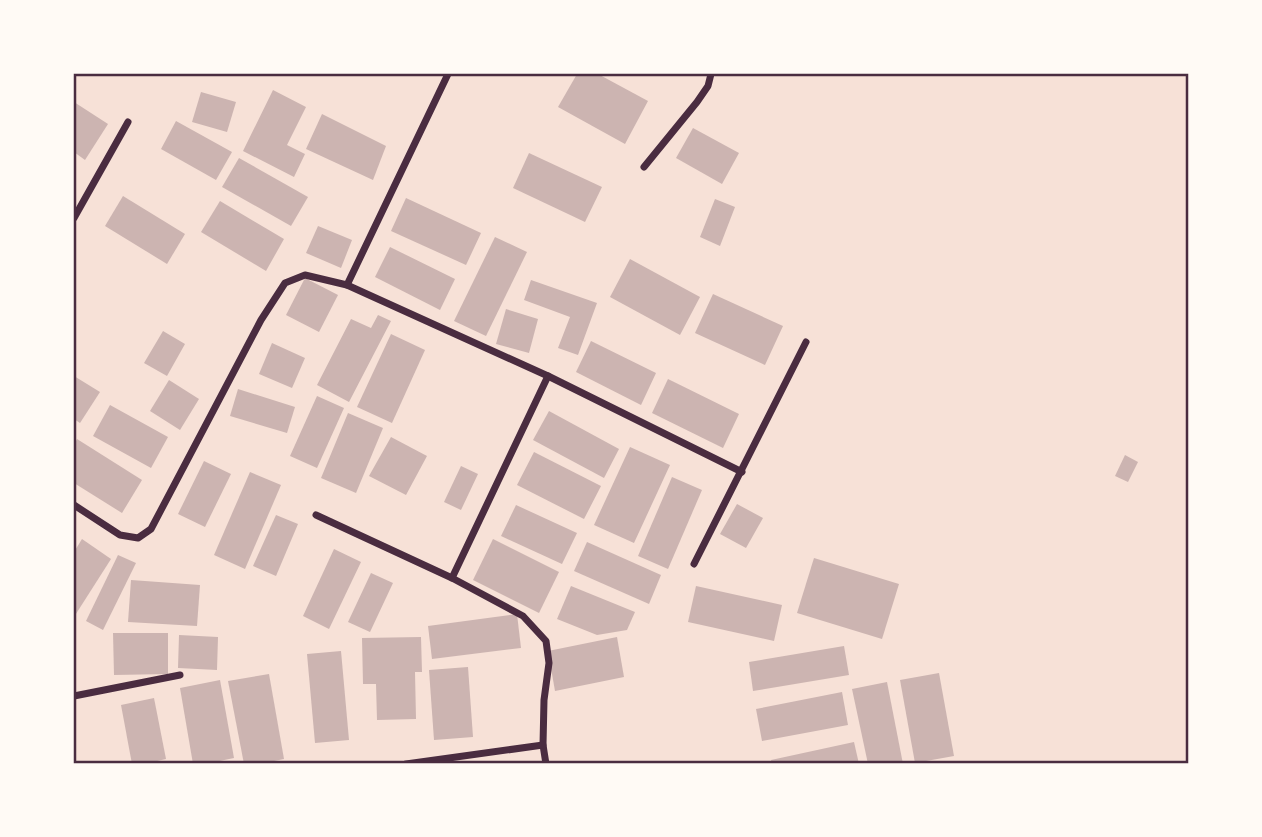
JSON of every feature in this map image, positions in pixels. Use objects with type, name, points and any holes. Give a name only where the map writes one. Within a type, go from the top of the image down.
[{"type":"street","points":[[347,285],[448,74]]},
{"type":"street","points":[[644,167],[709,86],[711,74]]},
{"type":"street","points":[[74,218],[128,122]]},
{"type":"street","points":[[74,505],[120,535],[138,538],[151,528],[261,320],[285,283],[306,275],[347,285],[548,376],[741,472]]},
{"type":"street","points":[[694,564],[806,342]]},
{"type":"street","points":[[452,578],[548,376]]},
{"type":"street","points":[[316,514],[452,578],[523,616],[546,641],[549,663],[544,700],[545,764]]},
{"type":"street","points":[[74,696],[180,675]]},
{"type":"street","points":[[406,764],[543,745]]},
{"type":"building","points":[[577,74],[598,74],[648,101],[625,144],[558,107]]},
{"type":"building","points":[[273,90],[306,107],[287,145],[305,154],[294,177],[243,151]]},
{"type":"building","points":[[201,92],[236,102],[227,132],[192,122]]},
{"type":"building","points":[[74,102],[108,124],[85,160],[74,152]]},
{"type":"building","points":[[322,114],[386,146],[373,180],[306,149]]},
{"type":"building","points":[[176,121],[232,152],[216,180],[161,149]]},
{"type":"building","points":[[693,128],[739,153],[722,184],[676,158]]},
{"type":"building","points":[[529,153],[602,187],[585,222],[513,188]]},
{"type":"building","points":[[239,158],[308,197],[291,226],[222,187]]},
{"type":"building","points":[[123,196],[185,234],[167,264],[105,226]]},
{"type":"building","points":[[406,198],[481,233],[466,265],[391,231]]},
{"type":"building","points":[[715,199],[735,207],[720,246],[700,237]]},
{"type":"building","points":[[220,201],[284,239],[266,271],[201,232]]},
{"type":"building","points":[[318,226],[352,240],[341,268],[306,253]]},
{"type":"building","points":[[495,237],[527,252],[486,336],[454,321]]},
{"type":"building","points":[[390,247],[455,279],[440,310],[375,277]]},
{"type":"building","points":[[630,259],[700,297],[680,335],[610,297]]},
{"type":"building","points":[[305,278],[338,295],[319,332],[286,315]]},
{"type":"building","points":[[531,280],[597,303],[578,355],[558,348],[570,317],[524,300]]},
{"type":"building","points":[[713,294],[783,326],[765,365],[695,333]]},
{"type":"building","points":[[506,309],[538,319],[529,353],[496,344]]},
{"type":"building","points":[[378,315],[391,321],[349,402],[317,385],[351,319],[371,328]]},
{"type":"building","points":[[163,331],[185,344],[167,376],[144,363]]},
{"type":"building","points":[[391,334],[425,350],[392,423],[357,407]]},
{"type":"building","points":[[591,341],[656,373],[641,405],[576,372]]},
{"type":"building","points":[[272,343],[305,358],[292,388],[259,374]]},
{"type":"building","points":[[74,376],[100,392],[80,423],[74,419]]},
{"type":"building","points":[[668,379],[739,414],[723,448],[652,413]]},
{"type":"building","points":[[169,380],[199,399],[180,430],[150,411]]},
{"type":"building","points":[[238,389],[295,407],[287,433],[230,416]]},
{"type":"building","points":[[317,396],[344,408],[317,468],[290,456]]},
{"type":"building","points":[[110,405],[168,437],[151,468],[93,436]]},
{"type":"building","points":[[549,411],[619,449],[604,478],[533,440]]},
{"type":"building","points":[[348,413],[383,428],[356,493],[321,478]]},
{"type":"building","points":[[391,437],[427,456],[406,495],[369,476]]},
{"type":"building","points":[[77,439],[142,480],[122,513],[74,483],[74,445]]},
{"type":"building","points":[[630,447],[670,465],[634,543],[594,525]]},
{"type":"building","points":[[534,452],[601,486],[584,519],[517,485]]},
{"type":"building","points":[[1125,455],[1138,462],[1128,482],[1115,476]]},
{"type":"building","points":[[204,461],[231,474],[205,527],[178,514]]},
{"type":"building","points":[[461,466],[478,474],[461,510],[444,502]]},
{"type":"building","points":[[250,472],[281,485],[245,569],[214,555]]},
{"type":"building","points":[[672,477],[702,490],[668,569],[638,556]]},
{"type":"building","points":[[737,504],[763,518],[746,548],[720,534]]},
{"type":"building","points":[[516,505],[577,533],[562,564],[501,536]]},
{"type":"building","points":[[276,515],[298,524],[276,576],[253,566]]},
{"type":"building","points":[[82,539],[111,559],[74,617],[74,552]]},
{"type":"building","points":[[493,539],[559,572],[539,613],[473,580]]},
{"type":"building","points":[[587,542],[661,575],[649,604],[574,571]]},
{"type":"building","points":[[334,549],[361,562],[329,629],[303,616]]},
{"type":"building","points":[[118,555],[136,563],[103,630],[86,621]]},
{"type":"building","points":[[814,558],[899,584],[882,639],[797,613]]},
{"type":"building","points":[[371,573],[393,583],[370,632],[348,622]]},
{"type":"building","points":[[131,580],[200,585],[197,626],[128,622]]},
{"type":"building","points":[[571,586],[635,612],[627,630],[597,635],[557,619]]},
{"type":"building","points":[[696,586],[782,605],[774,641],[688,622]]},
{"type":"building","points":[[517,614],[521,648],[432,659],[428,626]]},
{"type":"building","points":[[113,633],[168,633],[168,674],[114,675]]},
{"type":"building","points":[[179,635],[218,637],[217,670],[178,668]]},
{"type":"building","points":[[421,637],[422,672],[415,672],[416,719],[377,720],[376,684],[363,684],[362,638]]},
{"type":"building","points":[[617,637],[624,677],[555,691],[548,651]]},
{"type":"building","points":[[844,646],[849,675],[753,691],[749,662]]},
{"type":"building","points":[[341,651],[349,740],[315,743],[307,654]]},
{"type":"building","points":[[468,667],[473,737],[434,740],[429,670]]},
{"type":"building","points":[[939,673],[954,756],[915,763],[900,680]]},
{"type":"building","points":[[269,674],[284,759],[244,764],[228,681]]},
{"type":"building","points":[[220,680],[234,758],[193,764],[180,688]]},
{"type":"building","points":[[887,682],[903,764],[868,764],[852,689]]},
{"type":"building","points":[[842,692],[848,725],[762,741],[756,709]]},
{"type":"building","points":[[154,698],[166,759],[132,764],[121,705]]},
{"type":"building","points":[[854,742],[859,764],[772,764],[771,760]]}]
